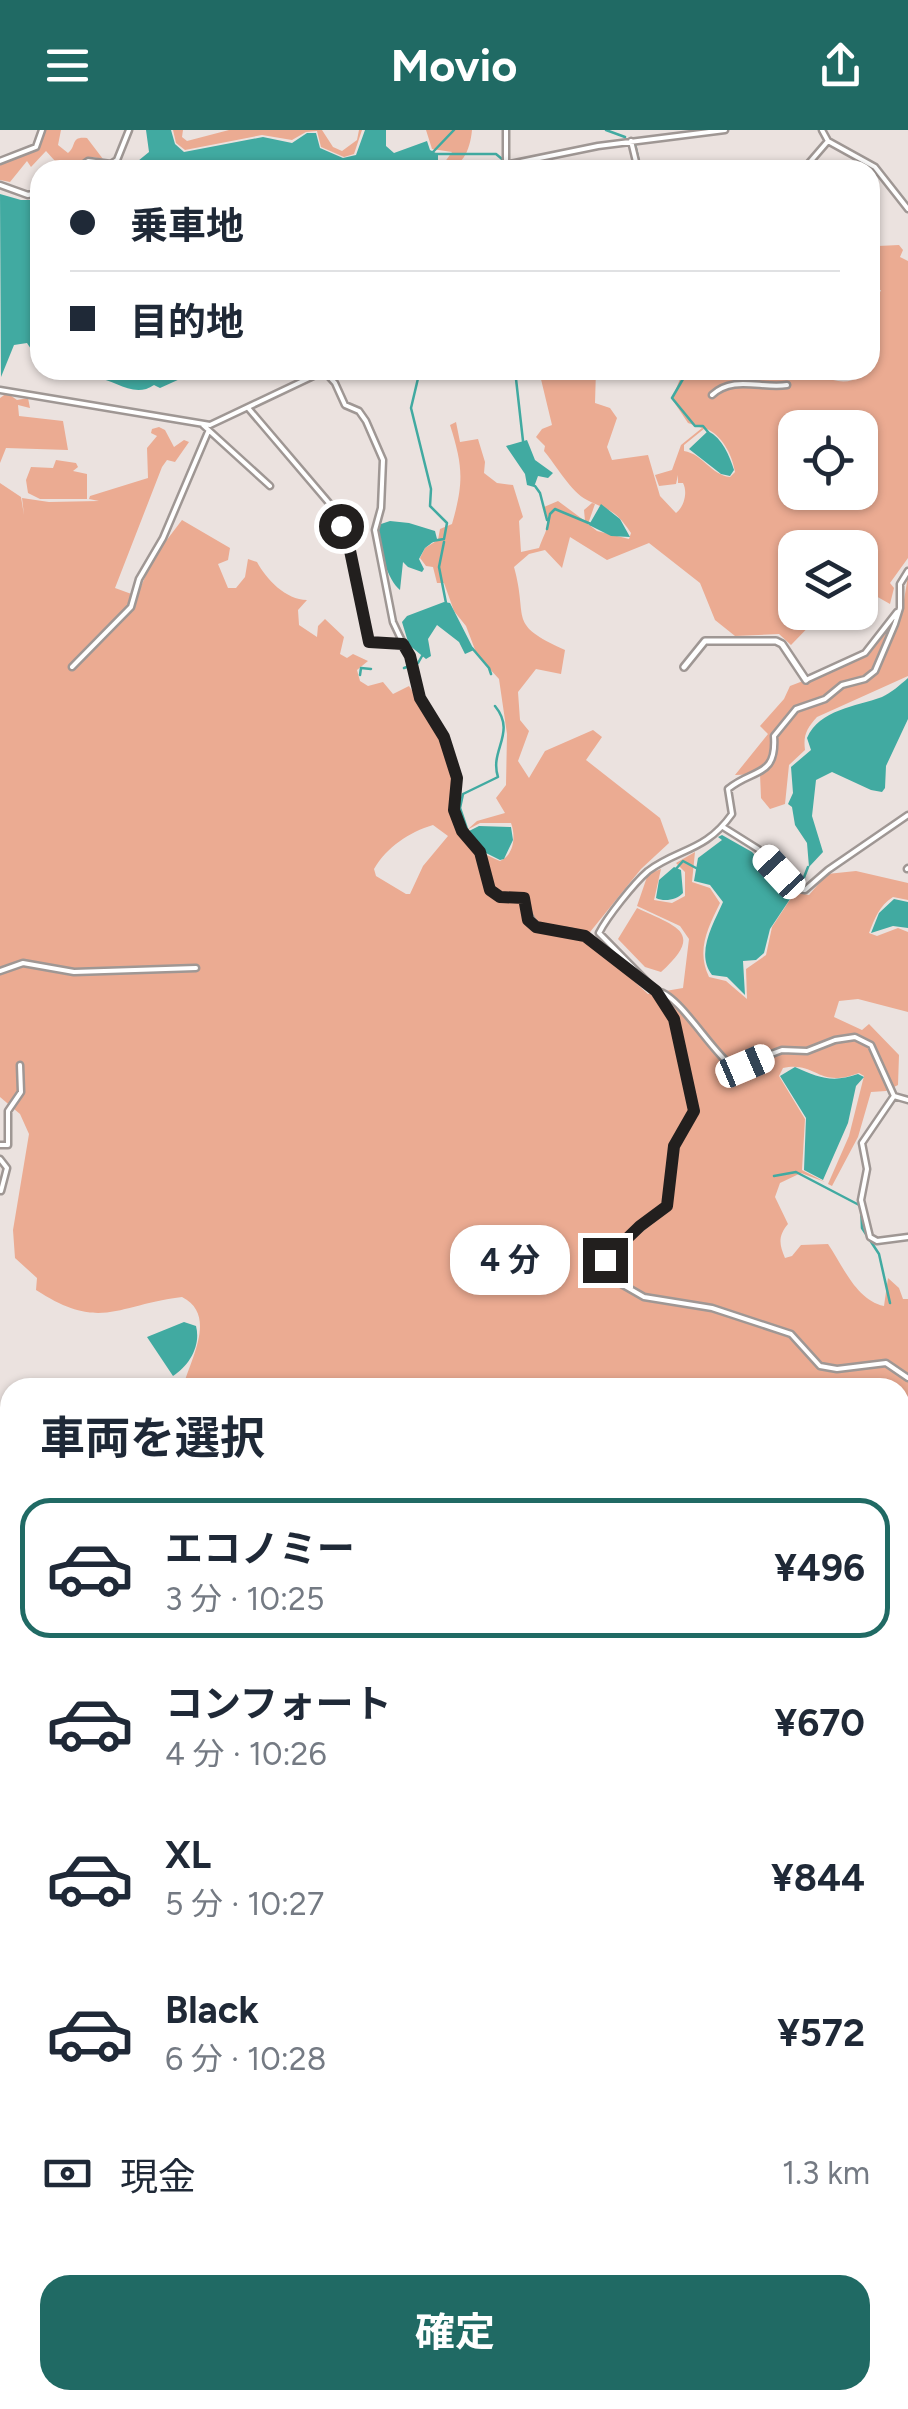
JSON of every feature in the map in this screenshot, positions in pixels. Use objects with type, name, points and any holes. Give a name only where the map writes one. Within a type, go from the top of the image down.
[{"type":"street","points":[[0,161],[36,147],[42,130]]},
{"type":"street","points":[[118,160],[130,130]]},
{"type":"street","points":[[506,130],[506,160]]},
{"type":"street","points":[[528,160],[632,141],[724,130]]},
{"type":"street","points":[[822,130],[828,142],[867,160]]},
{"type":"street","points":[[632,141],[636,160]]},
{"type":"street","points":[[812,160],[828,142]]},
{"type":"street","points":[[880,174],[908,209]]},
{"type":"street","points":[[0,185],[30,194]]},
{"type":"street","points":[[0,390],[203,425],[219,424],[306,380]]},
{"type":"street","points":[[333,380],[345,405],[356,409],[366,421],[383,460],[383,494],[375,530],[393,622],[412,666],[416,690],[440,726],[457,778],[454,810],[462,831],[480,852],[490,890],[500,897],[524,898],[528,920],[536,927],[585,936],[631,969]]},
{"type":"street","points":[[712,395],[727,385],[740,383],[766,388],[787,385]]},
{"type":"street","points":[[249,409],[335,510],[348,541],[369,642],[403,644]]},
{"type":"street","points":[[203,425],[270,486]]},
{"type":"street","points":[[72,667],[131,607],[139,579],[164,538],[208,432]]},
{"type":"street","points":[[908,570],[900,584],[900,608],[874,670],[865,679],[842,684],[825,699],[796,709],[774,736],[776,752],[767,767],[728,789],[732,814],[723,827],[698,846],[650,870],[599,930],[600,938],[656,991],[674,1019],[694,1111],[674,1146],[667,1206],[611,1252],[602,1266],[604,1274],[644,1297],[712,1308],[791,1334],[820,1366],[836,1369],[886,1363],[908,1378]]},
{"type":"street","points":[[684,666],[705,642],[776,641],[806,680],[866,654],[900,608]]},
{"type":"street","points":[[723,827],[748,840],[798,888],[805,890],[908,814]]},
{"type":"street","points":[[0,971],[23,964],[74,972],[196,968]]},
{"type":"street","points":[[656,991],[669,995],[734,1068],[782,1050],[815,1050],[835,1040],[854,1037],[871,1045],[894,1096],[908,1100]]},
{"type":"street","points":[[0,1145],[8,1145],[8,1111],[22,1085],[20,1066]]},
{"type":"street","points":[[894,1096],[862,1143],[867,1169],[861,1200],[870,1237],[878,1241],[908,1237]]},
{"type":"street","points":[[0,1159],[8,1168],[2,1191]]},
{"type":"shaded area","points":[[43,130],[61,130],[58,145],[68,153],[76,140],[87,138],[103,159],[54,160],[46,151],[38,160],[30,160],[30,166],[27,161],[10,182],[0,180],[0,164],[35,149]]},
{"type":"shaded area","points":[[173,130],[183,130],[182,137],[187,141],[229,130],[322,130],[333,147],[342,151],[357,140],[362,130],[354,154],[344,157],[321,147],[317,131],[292,140],[262,135],[185,150],[176,143]]},
{"type":"shaded area","points":[[426,130],[472,130],[461,160],[446,160],[452,152],[432,149]]},
{"type":"shaded area","points":[[899,245],[903,250],[900,257],[908,261],[908,558],[890,583],[894,588],[890,604],[878,597],[878,530],[778,530],[778,630],[806,630],[791,645],[779,634],[735,636],[715,620],[700,583],[649,543],[607,560],[570,537],[562,568],[545,550],[529,554],[514,567],[523,619],[534,633],[565,650],[561,674],[536,669],[518,692],[520,720],[529,731],[518,761],[529,778],[545,751],[593,730],[602,737],[586,760],[660,818],[669,843],[641,869],[586,937],[648,994],[683,988],[689,939],[680,926],[637,906],[648,874],[661,869],[654,900],[672,903],[685,896],[685,872],[676,863],[695,852],[692,882],[710,888],[720,903],[705,939],[705,967],[709,977],[726,981],[747,999],[746,969],[766,955],[772,927],[795,892],[809,895],[827,874],[856,871],[908,883],[908,900],[893,897],[888,901],[869,933],[877,936],[898,928],[908,932],[908,1012],[858,999],[839,1001],[834,1017],[862,1030],[869,1024],[899,1055],[898,1085],[871,1092],[858,1137],[832,1186],[828,1184],[849,1136],[864,1076],[859,1073],[834,1078],[803,1068],[783,1068],[779,1076],[805,1119],[802,1170],[825,1182],[801,1173],[780,1183],[775,1197],[788,1224],[780,1240],[785,1258],[801,1245],[828,1244],[851,1281],[874,1303],[884,1306],[888,1278],[899,1288],[903,1299],[908,1299],[908,1378],[186,1378],[200,1326],[193,1305],[182,1297],[93,1313],[58,1303],[36,1290],[37,1278],[15,1258],[13,1230],[29,1134],[20,1114],[0,1097],[0,483],[21,497],[24,515],[22,498],[99,501],[89,499],[90,496],[148,478],[147,448],[157,436],[151,433],[152,429],[165,430],[174,447],[184,440],[189,442],[175,462],[167,460],[162,467],[115,588],[137,596],[153,558],[182,520],[230,548],[228,560],[218,564],[228,588],[236,588],[245,577],[248,559],[257,562],[278,587],[307,600],[298,610],[299,625],[317,637],[318,626],[325,619],[344,637],[340,654],[347,658],[353,654],[368,661],[357,670],[360,681],[368,686],[383,682],[393,694],[409,686],[447,752],[454,777],[451,812],[458,831],[472,846],[500,861],[513,845],[511,823],[480,823],[467,830],[477,821],[505,813],[496,798],[506,785],[507,734],[499,679],[477,655],[444,583],[437,583],[433,567],[426,566],[420,558],[425,548],[438,540],[440,529],[452,524],[456,509],[460,474],[450,425],[456,422],[460,442],[478,439],[484,473],[497,483],[513,485],[523,517],[519,521],[521,552],[539,548],[548,523],[544,507],[558,501],[585,521],[584,510],[595,504],[588,524],[597,531],[629,539],[631,533],[616,515],[575,491],[536,437],[552,425],[541,380],[596,380],[595,403],[610,408],[617,418],[607,447],[612,460],[648,455],[660,496],[676,513],[684,499],[683,483],[678,483],[678,475],[676,484],[659,486],[655,475],[672,470],[681,445],[702,428],[688,423],[672,399],[680,380],[880,380],[880,246]],"holes":[[[705,428],[721,440],[735,472],[730,477],[684,451],[684,445]],[[433,825],[448,836],[423,866],[410,894],[376,876],[374,869],[379,861],[407,836]]]},
{"type":"shaded area","points":[[7,393],[17,400],[28,398],[30,408],[18,405],[19,416],[63,421],[68,450],[6,448],[0,463],[0,398]]},
{"type":"shaded area","points":[[56,460],[76,463],[78,467],[73,471],[87,474],[87,499],[40,499],[28,493],[26,480],[31,467],[53,468]]},
{"type":"shaded area","points":[[908,576],[908,676],[817,717],[806,732],[805,750],[789,765],[785,804],[770,809],[761,798],[760,774],[735,775],[768,734],[760,726],[790,686],[868,656],[902,612]]},
{"type":"shaded area","points":[[637,908],[674,926],[683,939],[674,959],[661,972],[645,967],[618,939]]},
{"type":"water","points":[[146,130],[171,130],[175,144],[184,152],[263,137],[292,143],[307,133],[316,133],[320,148],[343,158],[356,155],[365,130],[386,130],[386,146],[394,153],[427,141],[430,150],[438,154],[438,160],[139,160],[149,152]]},
{"type":"water","points":[[0,194],[30,200],[30,348],[27,343],[14,345],[1,377]]},
{"type":"water","points":[[105,380],[178,380],[160,388],[125,387]]},
{"type":"water","points":[[708,431],[728,453],[734,470],[730,476],[721,474],[689,449]]},
{"type":"water","points":[[527,440],[535,460],[553,473],[548,478],[538,476],[534,487],[527,485],[525,474],[506,446]]},
{"type":"water","points":[[601,504],[620,519],[630,537],[611,536],[589,525]]},
{"type":"water","points":[[390,521],[435,531],[437,539],[419,559],[422,572],[403,562],[400,590],[387,570],[379,541],[378,525]]},
{"type":"water","points":[[450,603],[474,650],[465,654],[459,642],[437,625],[428,639],[431,656],[426,659],[409,645],[402,622],[407,616]]},
{"type":"water","points":[[908,678],[908,719],[886,766],[882,792],[832,772],[816,780],[812,816],[823,852],[809,867],[807,843],[788,804],[793,793],[791,767],[811,750],[807,738],[820,721],[839,710],[882,697]]},
{"type":"water","points":[[479,826],[511,827],[513,840],[504,859],[486,853],[469,831]]},
{"type":"water","points":[[722,835],[752,852],[792,896],[770,929],[764,953],[756,960],[743,961],[745,995],[727,977],[712,975],[707,966],[708,938],[723,902],[710,885],[694,881],[698,858],[722,840],[718,837]]},
{"type":"water","points":[[674,867],[681,870],[683,893],[670,900],[656,898],[659,880]]},
{"type":"water","points":[[894,899],[908,902],[908,928],[893,926],[871,933],[879,913]]},
{"type":"water","points":[[795,1067],[826,1078],[858,1074],[864,1077],[856,1086],[848,1123],[823,1180],[804,1170],[806,1118],[780,1076]]},
{"type":"water","points":[[184,1322],[196,1326],[197,1340],[189,1360],[173,1376],[147,1337]]},
{"type":"waterway","points":[[432,153],[454,130]]},
{"type":"waterway","points":[[606,130],[625,137]]},
{"type":"waterway","points":[[635,144],[639,160]]},
{"type":"waterway","points":[[436,154],[496,154],[502,159]]},
{"type":"waterway","points":[[418,380],[411,408],[431,489],[430,506],[447,523],[444,539],[432,541]]},
{"type":"waterway","points":[[516,380],[523,441]]},
{"type":"waterway","points":[[682,380],[672,398],[695,426],[703,426],[708,432]]},
{"type":"waterway","points":[[535,486],[547,520]]},
{"type":"waterway","points":[[547,529],[555,509],[591,524]]},
{"type":"waterway","points":[[444,542],[439,567],[446,603]]},
{"type":"waterway","points":[[472,648],[491,674]]},
{"type":"waterway","points":[[404,668],[418,663],[422,656]]},
{"type":"waterway","points":[[360,675],[361,668],[371,669]]},
{"type":"waterway","points":[[468,832],[460,808],[463,794],[498,777],[503,725],[495,706]]},
{"type":"waterway","points":[[675,870],[683,861],[696,868]]},
{"type":"waterway","points":[[792,893],[801,885],[808,867]]},
{"type":"waterway","points":[[774,1176],[796,1172],[861,1206],[862,1228],[879,1254],[890,1303]]},
{"type":"route","points":[[341,526],[348,541],[369,642],[403,644],[410,656],[416,690],[440,726],[457,778],[454,810],[462,831],[480,852],[490,890],[500,897],[524,898],[528,920],[536,927],[585,936],[656,991],[672,1013],[694,1101],[693,1116],[674,1146],[667,1206],[605,1260]]}]
